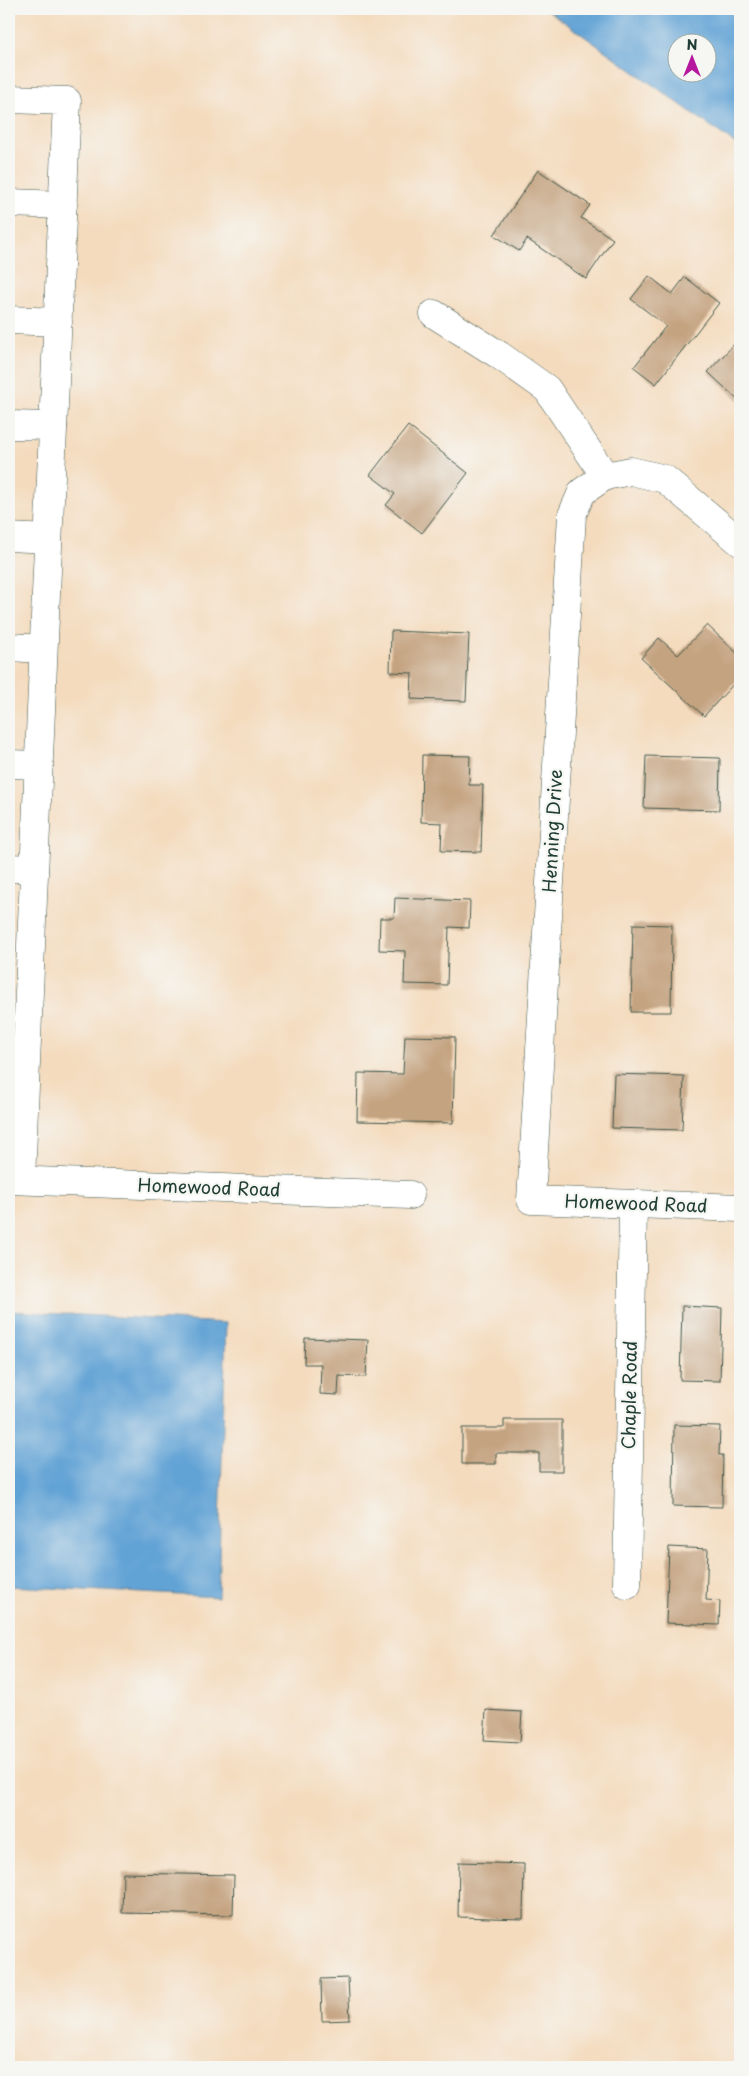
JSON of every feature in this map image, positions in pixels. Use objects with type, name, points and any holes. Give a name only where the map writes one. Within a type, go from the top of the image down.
[{"type":"street","points":[[9,99],[67,101],[38,765],[21,869],[15,1180]]},
{"type":"street","points":[[9,203],[63,205]]},
{"type":"street","points":[[434,314],[547,389],[605,476],[631,471],[665,479],[740,542]]},
{"type":"street","points":[[9,320],[58,322]]},
{"type":"street","points":[[9,425],[53,426]]},
{"type":"street","name":"Henning Drive","points":[[531,1200],[572,515],[582,492],[605,476]]},
{"type":"street","points":[[9,537],[48,539]]},
{"type":"street","points":[[9,647],[44,648]]},
{"type":"street","points":[[9,764],[38,765]]},
{"type":"street","name":"Homewood Road","points":[[15,1180],[410,1196]]},
{"type":"street","name":"Homewood Road","points":[[531,1200],[634,1206],[740,1208]]},
{"type":"street","name":"Chaple Road","points":[[627,1585],[634,1206]]},
{"type":"water","points":[[546,9],[740,9],[740,147]]},
{"type":"water","points":[[9,1311],[226,1323],[218,1597],[9,1586]]},
{"type":"building","points":[[538,170],[590,205],[581,218],[613,239],[586,279],[527,239],[519,251],[494,235]]},
{"type":"building","points":[[649,276],[672,294],[685,277],[719,303],[656,384],[634,367],[666,326],[631,299]]},
{"type":"building","points":[[740,340],[740,402],[708,372]]},
{"type":"building","points":[[408,426],[468,473],[422,533],[386,505],[395,494],[370,475]]},
{"type":"building","points":[[707,625],[740,656],[740,677],[704,716],[641,658],[659,638],[678,655]]},
{"type":"building","points":[[391,631],[469,634],[466,701],[411,699],[412,673],[390,672]]},
{"type":"building","points":[[422,755],[470,756],[469,785],[483,785],[481,852],[441,851],[442,823],[421,822]]},
{"type":"building","points":[[646,756],[720,758],[719,810],[644,808]]},
{"type":"building","points":[[395,898],[470,901],[469,928],[449,927],[447,985],[404,984],[405,951],[379,950],[380,918],[394,918]]},
{"type":"building","points":[[633,924],[672,925],[671,1012],[631,1012]]},
{"type":"building","points":[[405,1036],[455,1037],[453,1123],[357,1121],[358,1073],[403,1074]]},
{"type":"building","points":[[614,1074],[684,1076],[682,1130],[612,1128]]},
{"type":"building","points":[[682,1306],[722,1308],[720,1381],[680,1380]]},
{"type":"building","points":[[305,1338],[368,1340],[366,1377],[339,1376],[338,1395],[320,1394],[321,1364],[304,1364]]},
{"type":"building","points":[[504,1420],[562,1420],[562,1471],[539,1471],[539,1453],[496,1453],[496,1464],[462,1464],[462,1428],[504,1428]]},
{"type":"building","points":[[674,1425],[720,1426],[719,1455],[723,1455],[722,1507],[673,1506]]},
{"type":"building","points":[[669,1547],[708,1549],[706,1600],[720,1601],[719,1625],[666,1623]]},
{"type":"building","points":[[486,1710],[522,1712],[520,1742],[484,1740]]},
{"type":"building","points":[[459,1862],[524,1864],[523,1919],[458,1917]]},
{"type":"building","points":[[123,1873],[234,1875],[233,1915],[122,1913]]},
{"type":"building","points":[[348,1978],[350,2020],[322,2021],[321,1979]]}]
